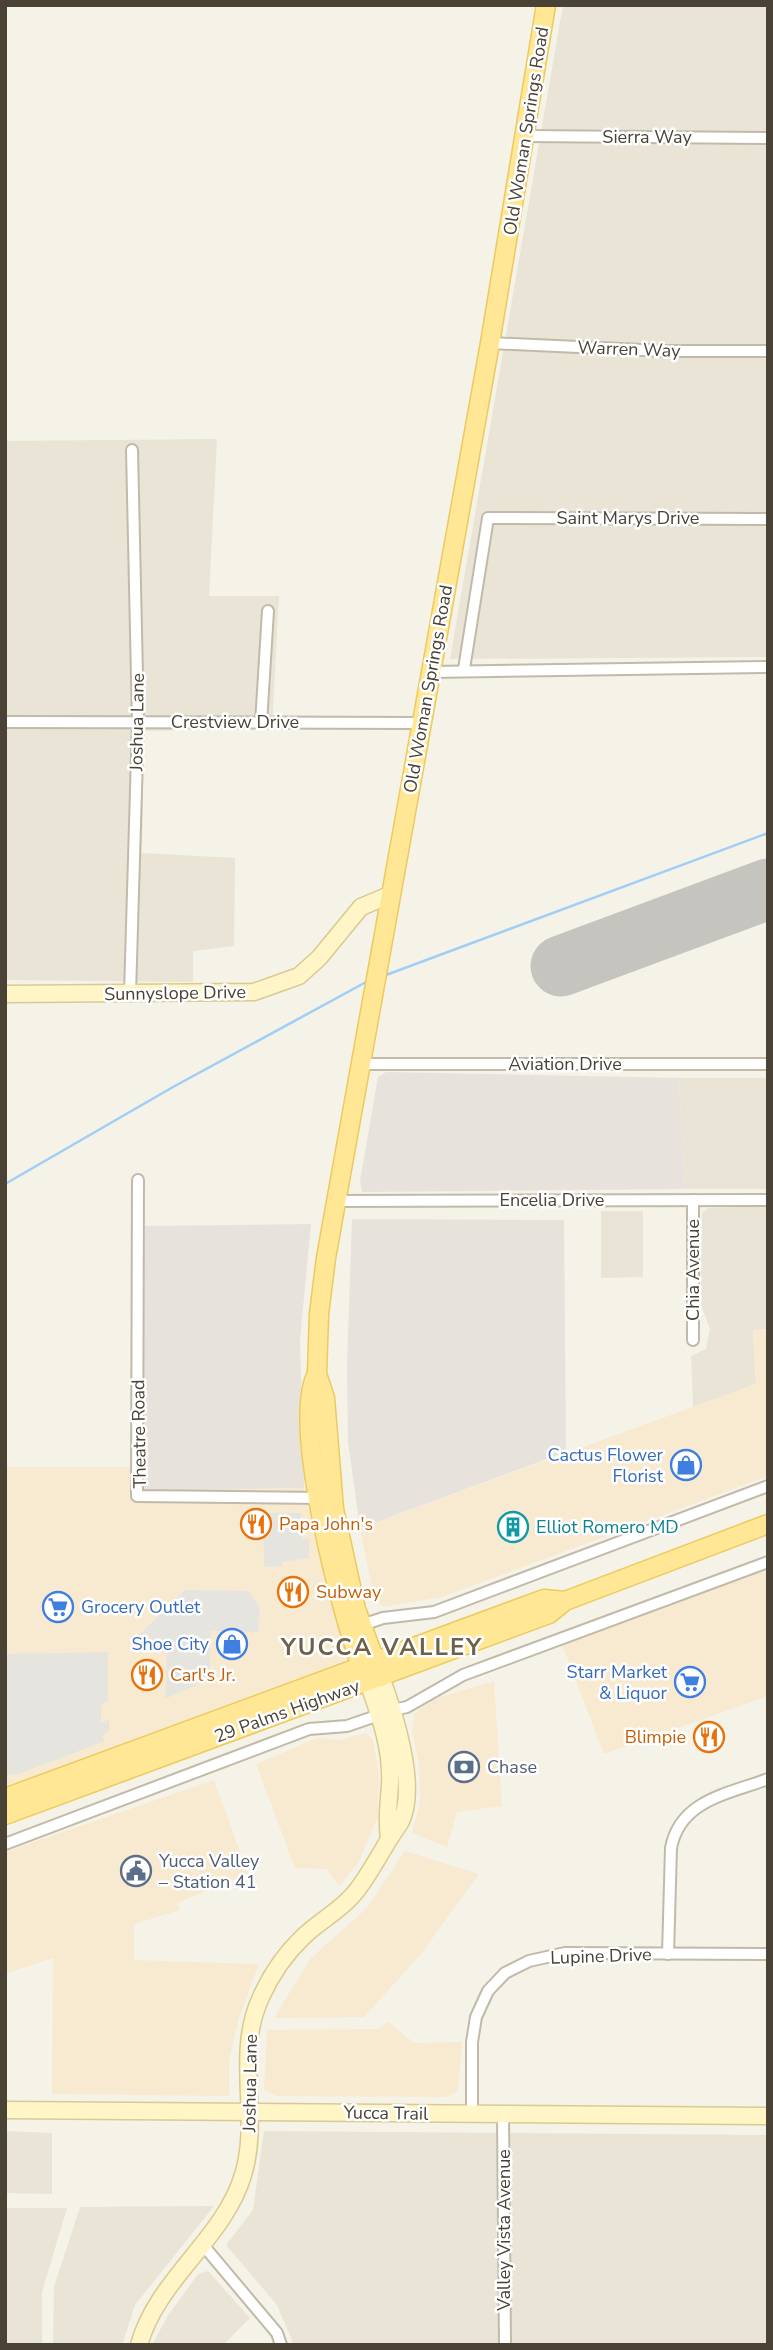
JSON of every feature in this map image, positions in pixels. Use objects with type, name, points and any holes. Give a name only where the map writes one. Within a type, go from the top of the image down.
[{"type":"main road","name":"Old Woman Springs Road","points":[[371,1672],[362,1625],[326,1498],[310,1417],[310,1386],[317,1374],[318,1314],[490,343],[546,5]]},
{"type":"main road","name":"Sunnyslope Drive","points":[[5,994],[232,995],[282,984],[319,958],[361,907],[392,894]]},
{"type":"main road","name":"Old Woman Springs Road","points":[[326,1498],[334,1577],[371,1672]]},
{"type":"main road","name":"29 Palms Highway","points":[[5,1815],[371,1672],[544,1599],[565,1601],[768,1524]]},
{"type":"main road","name":"29 Palms Highway","points":[[5,1798],[371,1672]]},
{"type":"main road","name":"Joshua Lane","points":[[139,2345],[150,2318],[232,2207],[244,2174],[248,2146],[248,2037],[260,1999],[276,1968],[302,1937],[351,1897],[389,1838],[385,1814],[390,1770],[386,1713],[371,1672]]},
{"type":"main road","name":"Yucca Trail","points":[[5,2110],[768,2116]]},
{"type":"street","name":"Sierra Way","points":[[525,136],[768,138]]},
{"type":"street","name":"Warren Way","points":[[490,343],[664,351],[768,351]]},
{"type":"street","name":"Joshua Lane","points":[[130,994],[138,722],[132,450]]},
{"type":"street","name":"Saint Marys Drive","points":[[464,669],[488,518],[768,519]]},
{"type":"street","points":[[261,723],[268,611]]},
{"type":"street","points":[[432,672],[464,669],[768,667]]},
{"type":"street","name":"Crestview Drive","points":[[5,722],[422,723]]},
{"type":"street","name":"Aviation Drive","points":[[361,1064],[768,1064]]},
{"type":"street","name":"Theatre Road","points":[[138,1180],[138,1496],[326,1498]]},
{"type":"street","name":"Chia Avenue","points":[[693,1200],[693,1340]]},
{"type":"street","name":"Encelia Drive","points":[[337,1201],[768,1200]]},
{"type":"street","points":[[362,1625],[383,1618],[434,1612],[768,1486]]},
{"type":"street","points":[[5,1844],[309,1729],[347,1726],[407,1707],[463,1675],[768,1562]]},
{"type":"street","points":[[668,1954],[671,1848],[682,1818],[699,1805],[768,1779]]},
{"type":"street","name":"Lupine Drive","points":[[472,2114],[472,2042],[476,2017],[488,1991],[505,1973],[528,1961],[565,1953],[768,1954]]},
{"type":"street","name":"Valley Vista Avenue","points":[[503,2114],[505,2345]]},
{"type":"street","points":[[202,2245],[277,2333],[281,2345]]},
{"type":"shaded area","points":[[563,5],[768,5],[768,657],[450,659]]},
{"type":"shaded area","points":[[217,439],[209,596],[279,596],[272,728],[144,731],[142,853],[235,858],[234,946],[193,951],[193,982],[5,980],[5,441]]},
{"type":"shaded area","points":[[386,1072],[679,1078],[685,1189],[362,1192],[360,1181],[378,1077]]},
{"type":"shaded area","points":[[679,1078],[768,1078],[768,1189],[685,1189]]},
{"type":"shaded area","points":[[768,1206],[768,1329],[753,1330],[756,1384],[693,1407],[691,1356],[706,1349],[710,1329],[700,1302],[702,1213],[708,1208]]},
{"type":"shaded area","points":[[601,1211],[643,1211],[643,1277],[601,1278]]},
{"type":"shaded area","points":[[352,1219],[564,1220],[566,1452],[360,1528],[348,1442],[347,1365]]},
{"type":"shaded area","points":[[311,1224],[300,1340],[304,1488],[142,1491],[144,1226]]},
{"type":"shaded area","points":[[768,1329],[768,1476],[442,1597],[383,1607],[373,1593],[360,1528],[756,1384],[753,1330]]},
{"type":"shaded area","points":[[5,1467],[142,1467],[143,1491],[304,1488],[352,1664],[5,1795]]},
{"type":"shaded area","points":[[263,1513],[301,1513],[302,1539],[309,1539],[309,1558],[282,1562],[282,1566],[264,1567]]},
{"type":"shaded area","points":[[768,1570],[768,1696],[604,1754],[562,1644]]},
{"type":"shaded area","points":[[185,1590],[249,1591],[260,1608],[258,1632],[211,1631],[209,1679],[165,1699],[167,1652],[140,1652],[139,1635]]},
{"type":"shaded area","points":[[108,1652],[108,1700],[101,1705],[101,1722],[109,1720],[109,1731],[102,1736],[105,1741],[19,1774],[5,1775],[5,1654]]},
{"type":"shaded area","points":[[494,1681],[502,1806],[457,1812],[447,1847],[412,1833],[420,1802],[419,1765],[412,1730],[414,1714],[434,1699]]},
{"type":"shaded area","points":[[366,1733],[373,1740],[379,1775],[378,1816],[358,1863],[339,1886],[327,1869],[295,1868],[256,1764],[317,1738],[340,1740]]},
{"type":"shaded area","points":[[214,1780],[248,1874],[177,1903],[180,1910],[134,1924],[134,1960],[259,1964],[239,2018],[229,2060],[229,2096],[52,2094],[53,1958],[5,1974],[5,1852]]},
{"type":"shaded area","points":[[405,1851],[479,1874],[420,1955],[364,2017],[274,2018],[310,1959],[367,1908]]},
{"type":"shaded area","points":[[388,2022],[414,2043],[462,2042],[458,2090],[449,2097],[277,2096],[264,2090],[267,2030],[378,2029]]},
{"type":"shaded area","points":[[5,2131],[52,2133],[52,2194],[5,2193]]},
{"type":"shaded area","points":[[264,2131],[768,2135],[768,2345],[294,2345],[277,2305],[226,2245],[253,2210]]},
{"type":"shaded area","points":[[214,2206],[135,2305],[122,2345],[53,2345],[54,2287],[80,2207]]},
{"type":"shaded area","points":[[5,2208],[67,2208],[42,2292],[42,2345],[5,2345]]},
{"type":"shaded area","points":[[208,2271],[250,2318],[223,2345],[152,2345],[167,2317],[198,2274]]},
{"type":"waterway","points":[[386,975],[768,833]]},
{"type":"waterway","points":[[5,1184],[173,1087],[368,981]]},
{"type":"runway","points":[[561,966],[768,889]]},
{"type":"place","name":"Cactus Flower Florist","points":[[686,1465]]},
{"type":"place","name":"Papa John's","points":[[256,1524]]},
{"type":"place","name":"Elliot Romero MD","points":[[513,1527]]},
{"type":"place","name":"Subway","points":[[293,1592]]},
{"type":"place","name":"Grocery Outlet","points":[[58,1607]]},
{"type":"place","name":"Shoe City","points":[[232,1644]]},
{"type":"place","name":"Carl's Jr.","points":[[147,1675]]},
{"type":"place","name":"Starr Market & Liquor","points":[[690,1682]]},
{"type":"place","name":"Blimpie","points":[[709,1737]]},
{"type":"place","name":"Chase","points":[[464,1767]]},
{"type":"place","name":"Yucca Valley – Station 41","points":[[136,1871]]},
{"type":"district","name":"YUCCA VALLEY","points":[[382,1647]]}]
